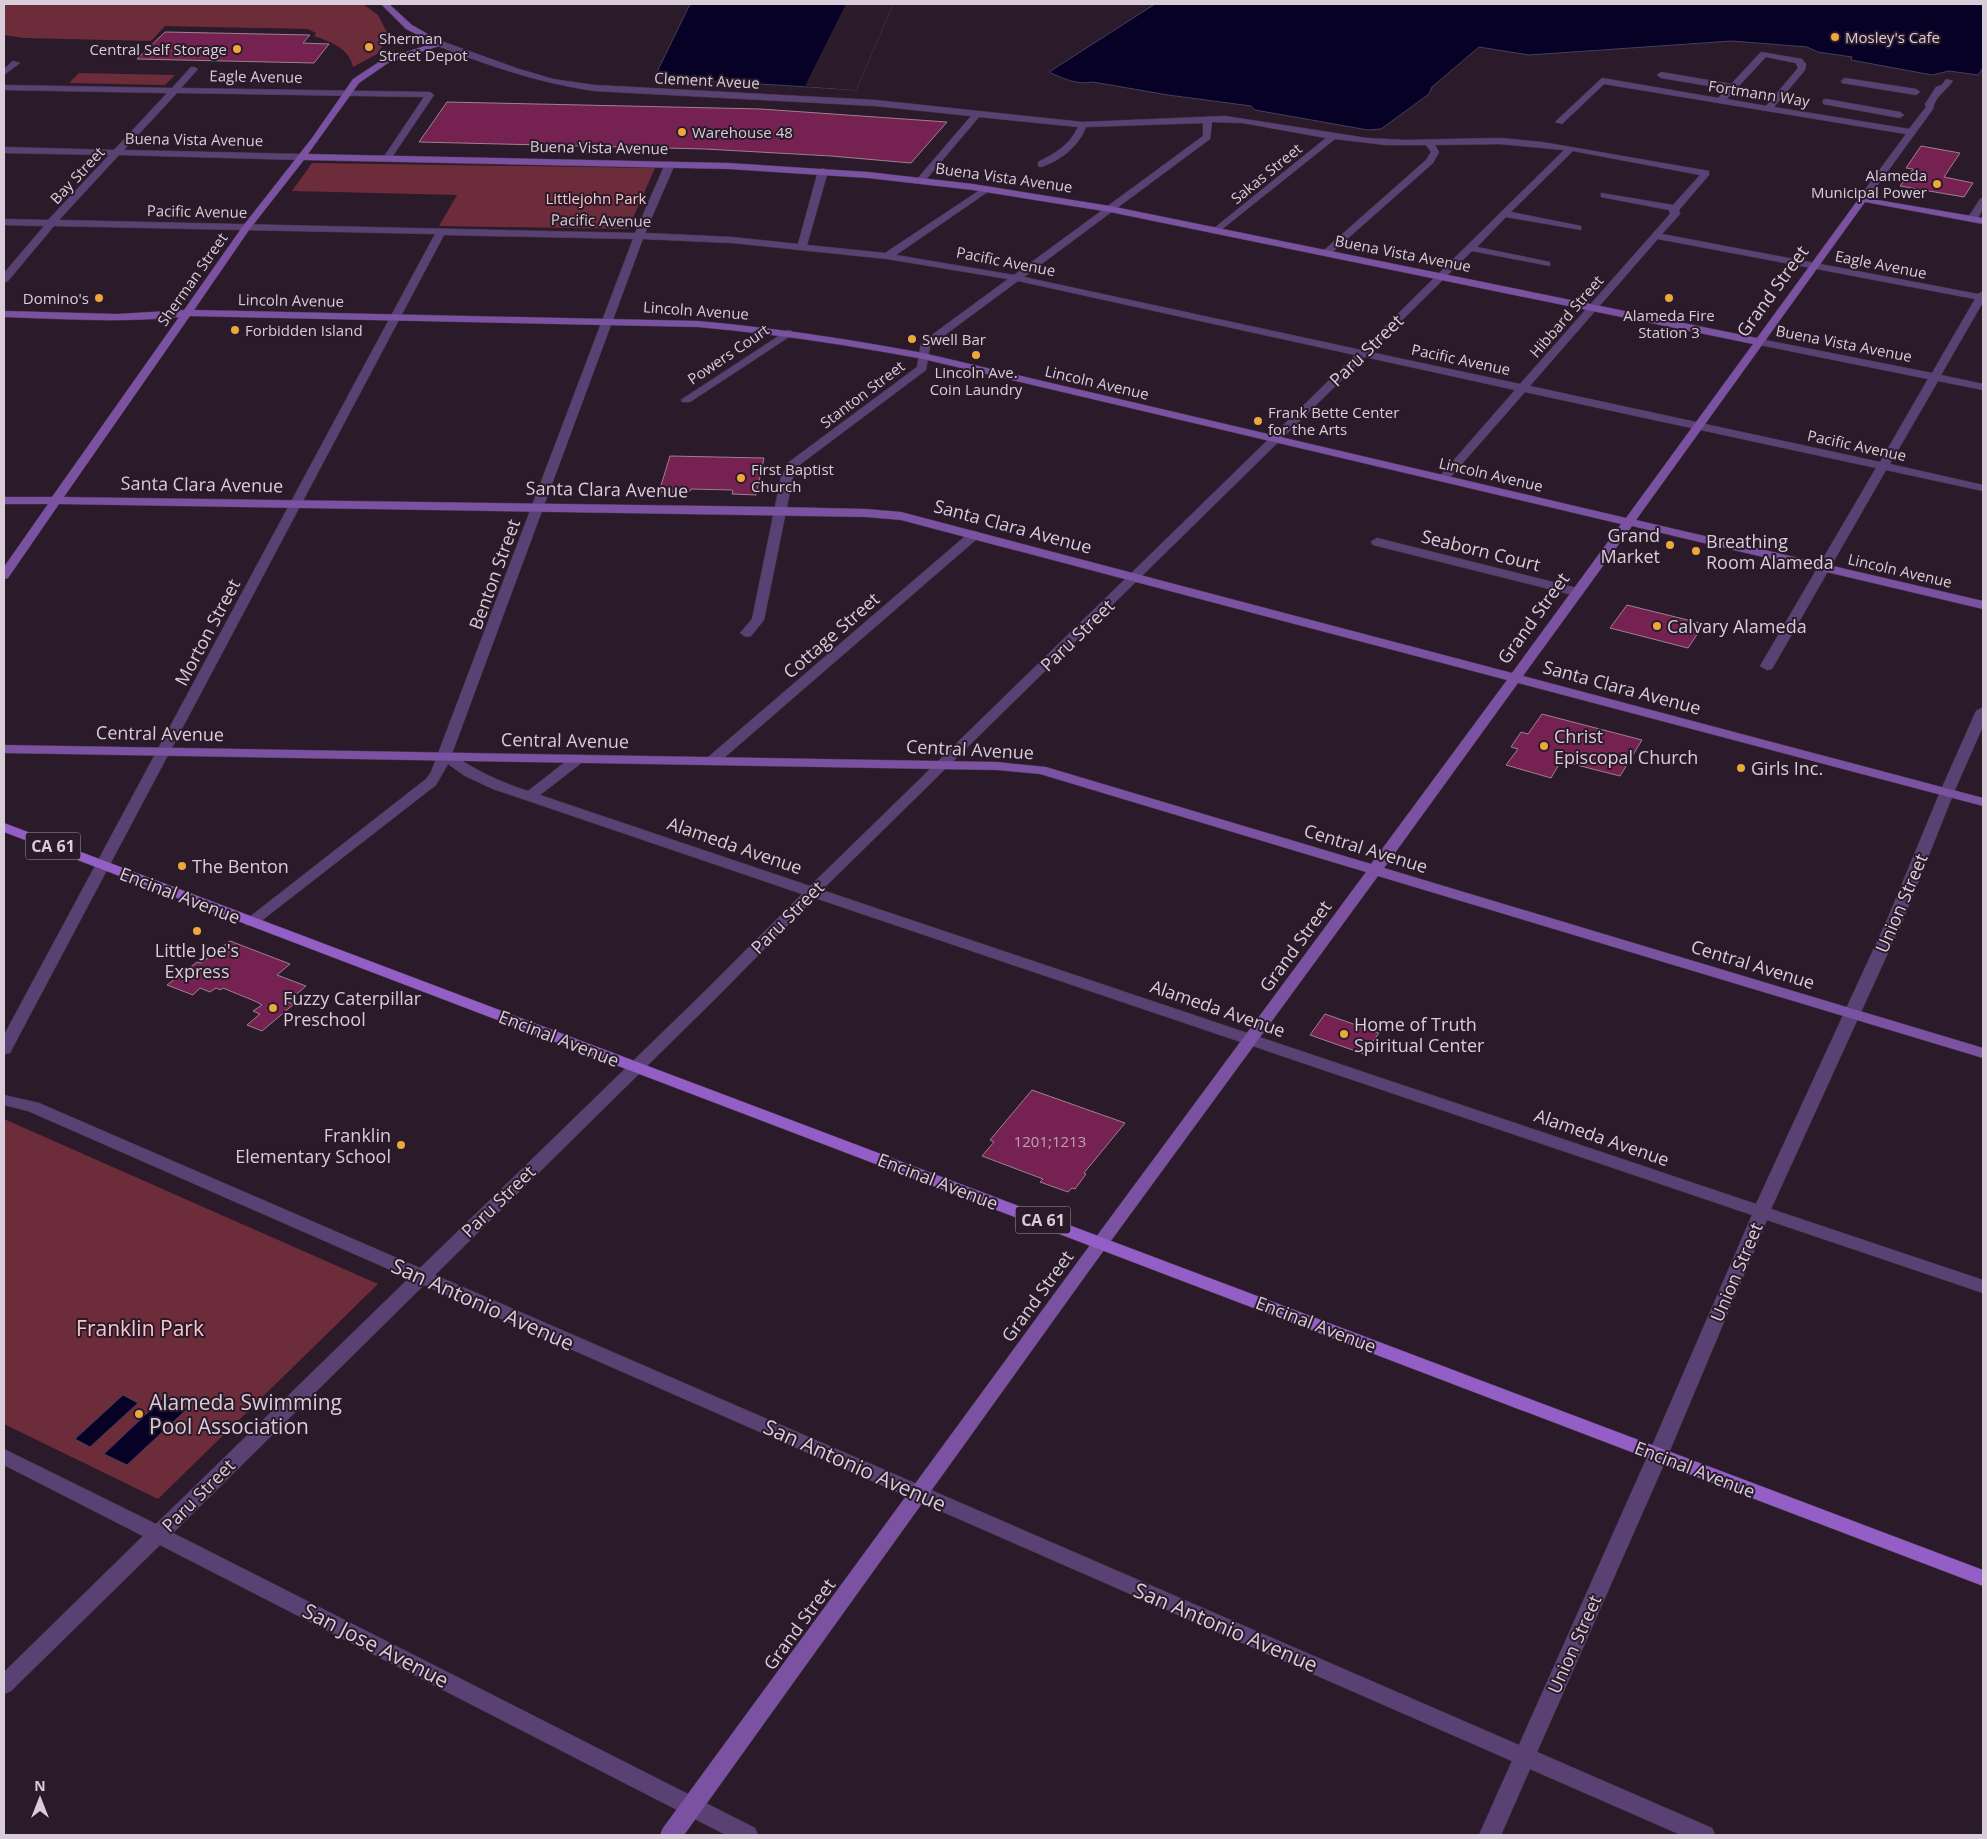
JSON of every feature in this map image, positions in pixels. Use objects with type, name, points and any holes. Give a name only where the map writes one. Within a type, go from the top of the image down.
[{"type":"main road","name":"Encinal Avenue","points":[[4,828],[1101,1242],[1983,1578]]},
{"type":"street","points":[[385,4],[409,27],[441,44]]},
{"type":"street","name":"Sherman Street","points":[[4,575],[246,228],[315,140],[348,93],[365,73],[377,66],[413,51],[441,44]]},
{"type":"street","name":"Clement Aveue","points":[[441,44],[520,74],[568,85],[621,90],[875,103],[1084,125],[1208,119],[1247,121],[1333,136],[1388,142],[1491,140],[1570,149],[1706,174]]},
{"type":"street","points":[[1720,101],[1764,54],[1790,58],[1802,64],[1802,68],[1768,109]]},
{"type":"street","points":[[4,73],[16,64]]},
{"type":"street","name":"Bay Street","points":[[4,280],[51,223],[194,69]]},
{"type":"street","points":[[1814,117],[1852,73]]},
{"type":"street","points":[[1661,75],[1733,87]]},
{"type":"street","name":"Grand Street","points":[[671,1835],[1101,1242],[1760,342],[1930,107],[1929,104],[1939,89],[1949,81]]},
{"type":"street","name":"Fortmann Way","points":[[1559,122],[1602,82],[1911,132]]},
{"type":"street","name":"Eagle Avenue","points":[[4,86],[430,95],[387,158]]},
{"type":"street","points":[[1840,86],[1916,92]]},
{"type":"street","points":[[1826,102],[1900,114]]},
{"type":"street","points":[[920,180],[977,114]]},
{"type":"street","name":"Stanton Street","points":[[746,633],[758,620],[787,477],[793,464],[922,368],[925,345],[1206,137],[1208,119]]},
{"type":"street","points":[[1040,164],[1073,144],[1079,137],[1084,125]]},
{"type":"street","name":"Sakas Street","points":[[1216,231],[1333,136]]},
{"type":"street","points":[[315,140],[324,151],[353,157]]},
{"type":"street","points":[[1326,253],[1430,162],[1435,152],[1429,142]]},
{"type":"street","name":"Paru Street","points":[[4,1685],[1136,578],[1570,149]]},
{"type":"street","name":"Buena Vista Avenue","points":[[4,150],[670,164],[823,171],[920,180],[1110,209],[1983,387]]},
{"type":"street","name":"Benton Street","points":[[251,922],[431,782],[438,772],[638,236],[670,164]]},
{"type":"street","points":[[802,246],[823,171]]},
{"type":"street","name":"Hibbard Street","points":[[1443,479],[1675,214],[1673,211],[1675,208],[1706,174]]},
{"type":"street","points":[[887,256],[986,189]]},
{"type":"street","points":[[1604,195],[1675,208]]},
{"type":"street","points":[[1863,199],[1983,221]]},
{"type":"street","points":[[1972,219],[1983,201]]},
{"type":"street","points":[[1504,214],[1578,228]]},
{"type":"street","name":"Pacific Avenue","points":[[4,222],[638,236],[732,240],[887,256],[1017,278],[1983,488]]},
{"type":"street","name":"Morton Street","points":[[4,1049],[441,232]]},
{"type":"street","name":"Eagle Avenue","points":[[1656,236],[1983,297]]},
{"type":"street","points":[[1469,248],[1548,264]]},
{"type":"street","points":[[1767,666],[1983,297]]},
{"type":"street","name":"Lincoln Avenue","points":[[4,306],[174,309],[186,313]]},
{"type":"street","name":"Lincoln Avenue","points":[[4,314],[170,316],[186,313],[607,321],[698,324],[847,341],[923,356],[1983,605]]},
{"type":"street","name":"Powers Court","points":[[686,400],[788,333]]},
{"type":"street","name":"Santa Clara Avenue","points":[[4,500],[885,514],[974,535],[1983,802]]},
{"type":"street","name":"Cottage Street","points":[[712,761],[974,535]]},
{"type":"street","name":"Seaborn Court","points":[[1377,542],[1577,592]]},
{"type":"street","name":"Union Street","points":[[1490,1835],[1658,1455],[1762,1212],[1895,920],[1947,792],[1983,711]]},
{"type":"street","name":"Central Avenue","points":[[4,749],[997,766],[1041,770],[1983,1053]]},
{"type":"street","name":"Alameda Avenue","points":[[445,756],[470,773],[529,797],[1983,1287]]},
{"type":"street","points":[[529,797],[579,758]]},
{"type":"street","name":"San Antonio Avenue","points":[[4,1100],[33,1107],[1704,1835]]},
{"type":"street","name":"San Jose Avenue","points":[[4,1456],[747,1835]]},
{"type":"green space","points":[[4,4],[363,4],[378,15],[389,36],[377,54],[353,67],[351,60],[343,50],[333,43],[314,36],[316,33],[308,29],[165,26],[151,41],[24,38],[4,35]]},
{"type":"green space","points":[[79,73],[175,75],[165,85],[69,83]]},
{"type":"green space","name":"Littlejohn Park","points":[[312,163],[655,168],[628,229],[439,226],[457,195],[292,191]]},
{"type":"green space","name":"Franklin Park","points":[[4,1119],[378,1284],[158,1499],[4,1424]]},
{"type":"shaded area","points":[[690,4],[893,4],[856,90],[655,76]]},
{"type":"shaded area","points":[[1155,4],[1983,4],[1983,68],[1978,75],[1949,71],[1932,75],[1851,60],[1852,57],[1818,52],[1807,47],[1732,41],[1529,55],[1479,47],[1432,87],[1429,94],[1381,129],[1368,130],[1255,110],[1251,106],[1168,95],[1093,82],[1076,82],[1049,72]]},
{"type":"shaded area","points":[[123,1395],[138,1403],[90,1447],[75,1439]]},
{"type":"shaded area","points":[[163,1398],[187,1409],[127,1465],[104,1454]]},
{"type":"pier","points":[[846,4],[893,4],[856,90],[805,86]]},
{"type":"building","name":"Central Self Storage","points":[[165,32],[310,35],[303,43],[329,44],[314,63],[137,59]]},
{"type":"building","name":"Warehouse 48","points":[[447,102],[761,109],[947,122],[911,163],[831,156],[705,149],[419,142]]},
{"type":"building","points":[[1921,146],[1960,153],[1944,177],[1973,183],[1964,197],[1900,186],[1913,169],[1906,168]]},
{"type":"building","name":"First Baptist Church","points":[[670,456],[764,458],[756,495],[732,494],[732,490],[691,489],[690,491],[681,492],[659,492]]},
{"type":"building","name":"Calvary Alameda","points":[[1627,605],[1704,624],[1688,648],[1610,628]]},
{"type":"building","name":"Christ Episcopal Church","points":[[1542,714],[1642,740],[1620,776],[1561,761],[1551,778],[1506,765],[1518,749],[1511,747],[1521,732],[1528,734]]},
{"type":"building","points":[[230,941],[290,964],[277,975],[306,986],[287,1002],[294,1004],[262,1031],[247,1025],[260,1014],[253,1011],[262,1005],[257,1002],[223,988],[221,990],[216,988],[210,992],[200,988],[193,995],[167,985],[197,962],[201,963]]},
{"type":"building","name":"Home of Truth Spiritual Center","points":[[1325,1014],[1379,1033],[1364,1054],[1310,1035]]},
{"type":"building","points":[[1032,1090],[1125,1123],[1084,1173],[1086,1174],[1075,1189],[1072,1188],[1068,1192],[1040,1182],[1043,1179],[982,1156],[994,1142],[990,1140]]},
{"type":"place","name":"Mosley's Cafe","points":[[1835,37]]},
{"type":"place","name":"Sherman Street Depot","points":[[369,47]]},
{"type":"place","name":"Central Self Storage","points":[[237,49]]},
{"type":"place","name":"Warehouse 48","points":[[682,132]]},
{"type":"place","name":"Alameda Municipal Power","points":[[1937,184]]},
{"type":"place","name":"Domino's","points":[[99,298]]},
{"type":"place","name":"Alameda Fire Station 3","points":[[1669,298]]},
{"type":"place","name":"Forbidden Island","points":[[235,330]]},
{"type":"place","name":"Swell Bar","points":[[912,339]]},
{"type":"place","name":"Lincoln Ave. Coin Laundry","points":[[976,355]]},
{"type":"place","name":"Frank Bette Center for the Arts","points":[[1258,421]]},
{"type":"place","name":"First Baptist Church","points":[[741,478]]},
{"type":"place","name":"Grand Market","points":[[1670,545]]},
{"type":"place","name":"Breathing Room Alameda","points":[[1696,551]]},
{"type":"place","name":"Calvary Alameda","points":[[1657,626]]},
{"type":"place","name":"Christ Episcopal Church","points":[[1544,746]]},
{"type":"place","name":"Girls Inc.","points":[[1741,768]]},
{"type":"place","name":"The Benton","points":[[182,866]]},
{"type":"place","name":"Little Joe's Express","points":[[197,931]]},
{"type":"place","name":"Fuzzy Caterpillar Preschool","points":[[273,1008]]},
{"type":"place","name":"Home of Truth Spiritual Center","points":[[1344,1034]]},
{"type":"place","name":"Franklin Elementary School","points":[[401,1145]]},
{"type":"place","name":"Alameda Swimming Pool Association","points":[[139,1414]]}]
